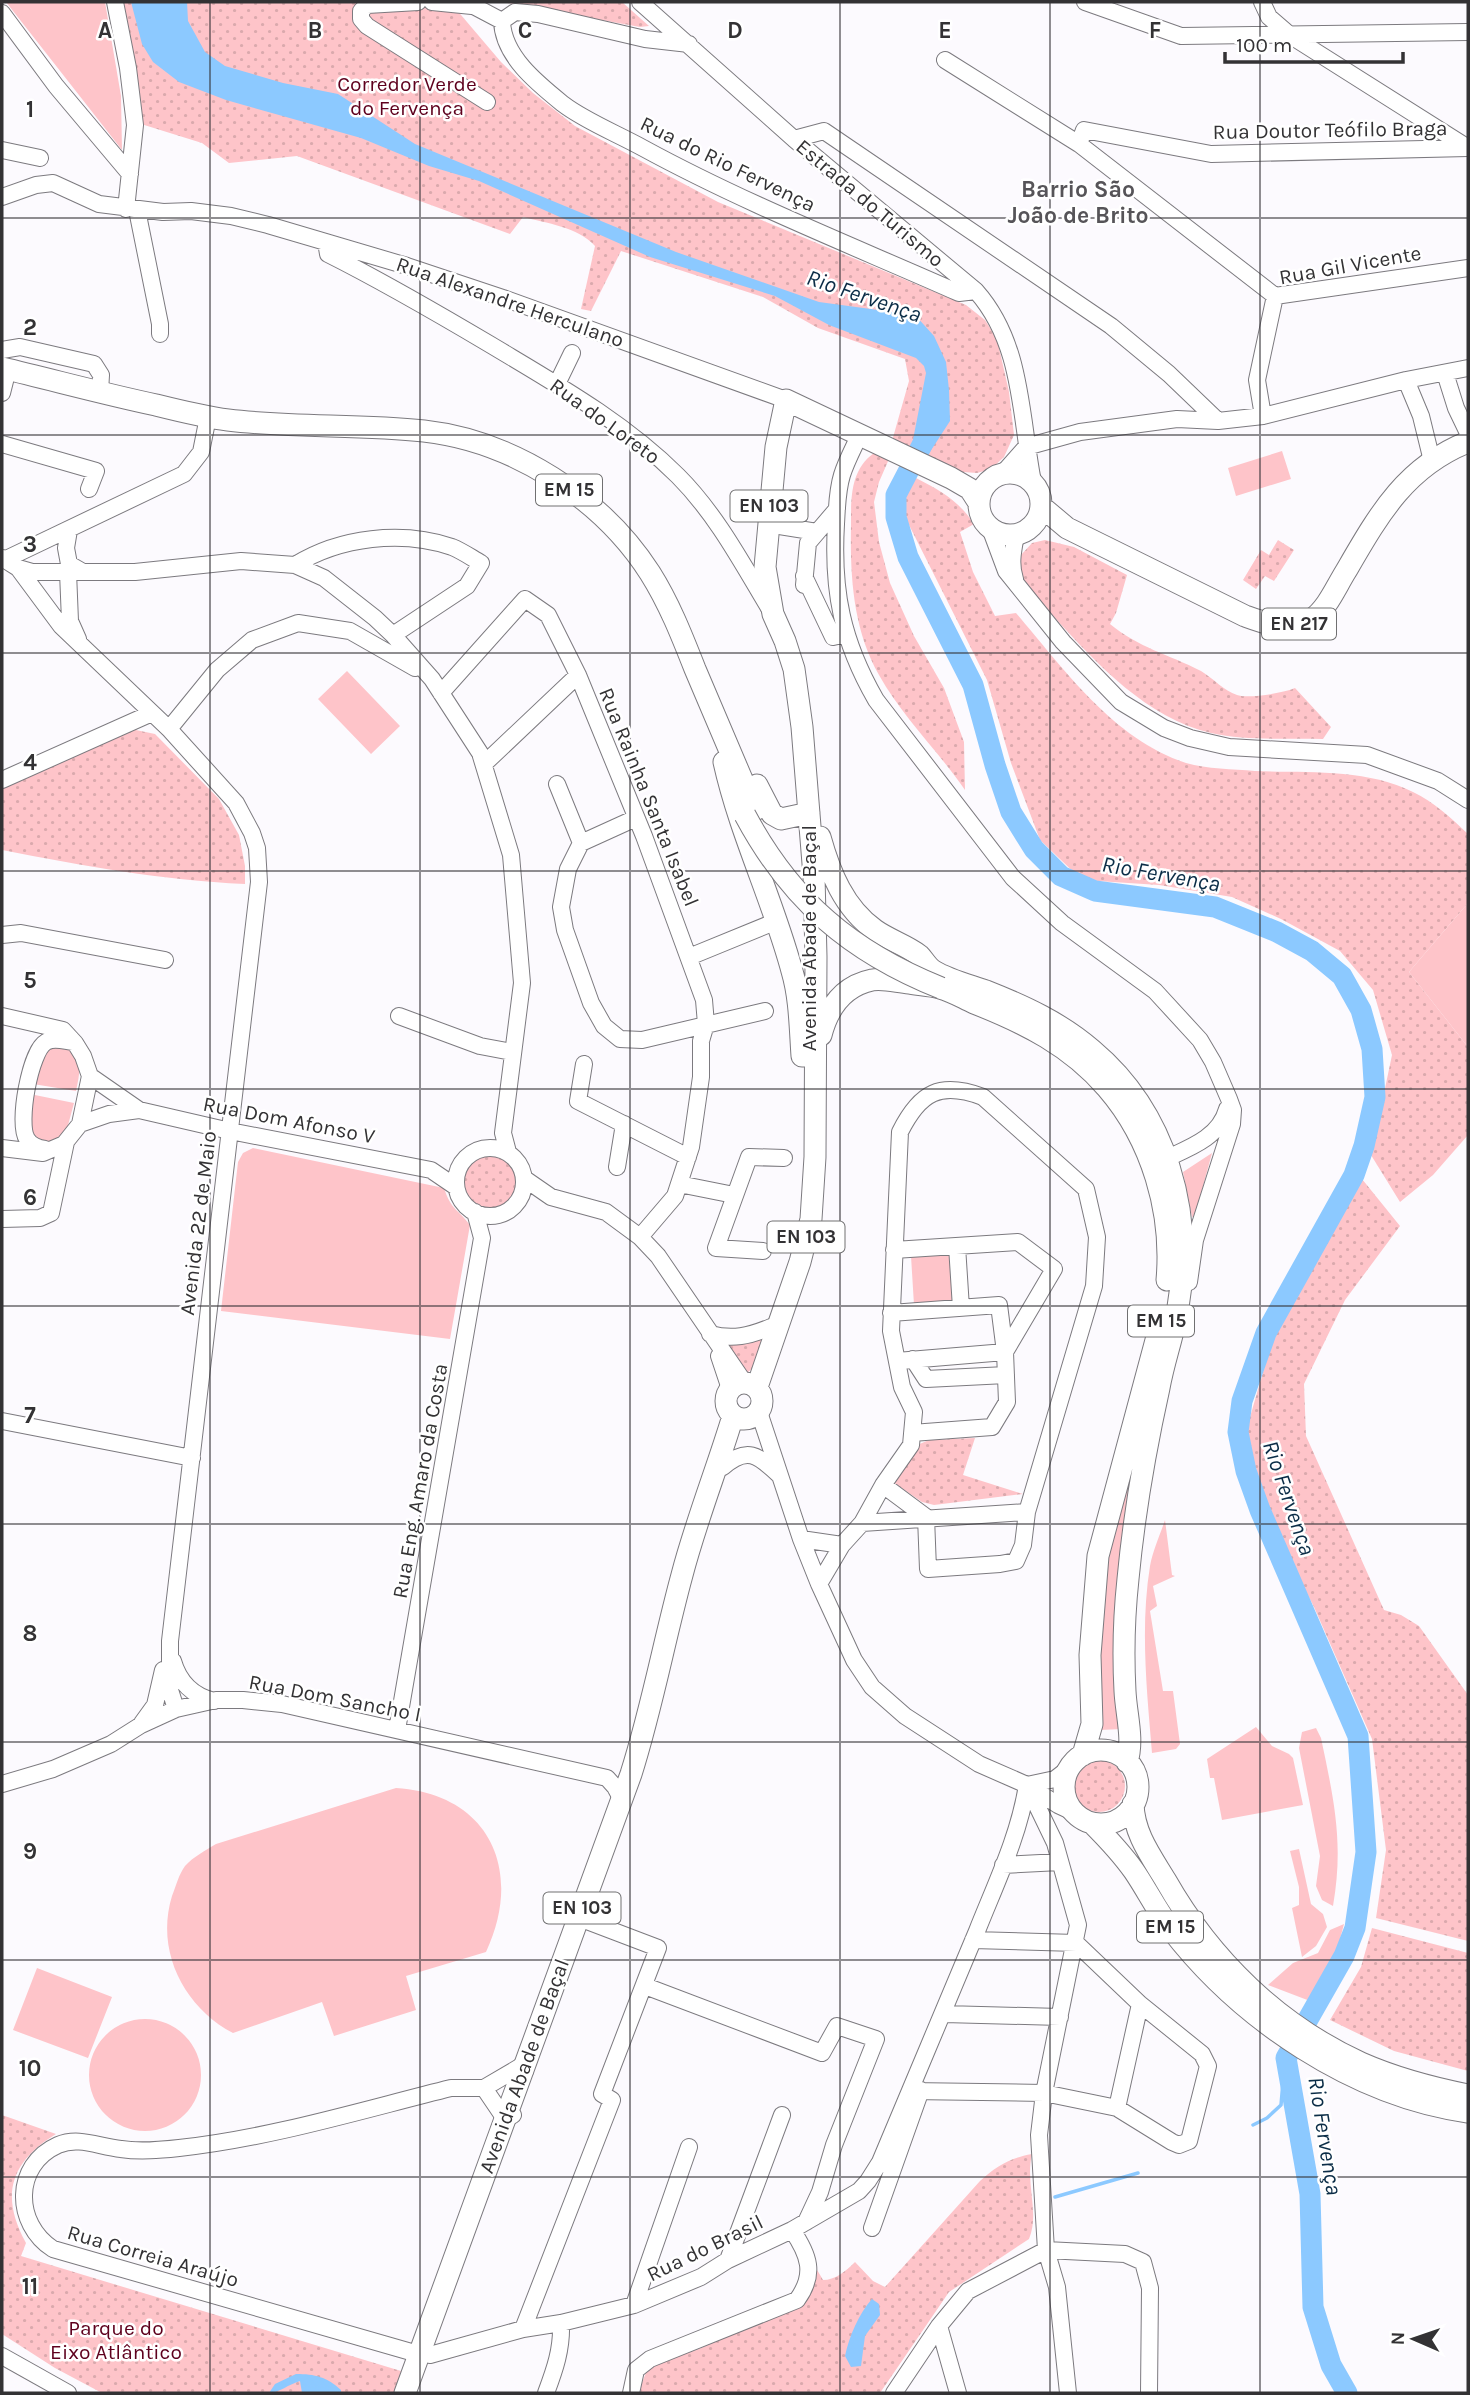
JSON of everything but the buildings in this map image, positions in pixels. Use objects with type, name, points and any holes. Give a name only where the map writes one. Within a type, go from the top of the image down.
[{"type":"main road","name":"EM 15","points":[[4,372],[100,393],[207,423]]},
{"type":"main road","name":"EM 15","points":[[4,372],[264,437],[413,439],[483,454],[547,487],[580,510],[615,542],[641,577],[660,611],[750,812],[815,895],[872,940],[937,979],[1033,1028],[1080,1062],[1106,1087],[1129,1118],[1146,1149],[1169,1161]]},
{"type":"main road","name":"Rua Alexandre Herculano","points":[[786,400],[951,478],[970,489],[979,502]]},
{"type":"main road","name":"EN 103","points":[[773,614],[765,567],[776,447],[786,400]]},
{"type":"main road","name":"EN 217","points":[[1042,507],[1067,528],[1245,616],[1273,626],[1295,626],[1313,618],[1327,603],[1390,500],[1420,469],[1468,442]]},
{"type":"main road","points":[[1014,473],[1033,482],[1041,498],[1042,507],[1037,522],[1024,532],[1007,536],[990,528],[983,521],[979,502],[981,493],[998,475],[1014,473]]},
{"type":"main road","name":"Rua Alexandre Herculano","points":[[951,478],[984,483],[998,475]]},
{"type":"main road","name":"EN 217","points":[[1024,532],[1045,526],[1067,528]]},
{"type":"main road","name":"Rua do Loreto","points":[[773,614],[794,669],[809,813]]},
{"type":"main road","points":[[809,1110],[793,974],[777,921],[733,802],[725,752],[744,755],[772,814],[781,819],[809,813],[816,822],[830,871],[850,906],[875,930],[920,956],[937,979]]},
{"type":"main road","name":"Avenida Abade de Baçal","points":[[745,1385],[800,1262],[811,1219],[815,1157],[816,957],[809,813]]},
{"type":"main road","name":"Avenida Abade de Baçal","points":[[745,1416],[726,1406],[727,1394],[745,1385],[755,1375],[794,1259],[804,1217],[809,1110],[809,813]]},
{"type":"main road","name":"EM 15","points":[[937,979],[1006,999],[1061,1027],[1094,1051],[1136,1098],[1169,1161],[1183,1230],[1182,1275],[1179,1304],[1159,1386],[1133,1530],[1124,1634],[1125,1698],[1130,1751],[1127,1762],[1136,1775],[1137,1785],[1133,1819],[1140,1839],[1191,1921],[1267,2015]]},
{"type":"main road","points":[[814,1078],[825,1020],[831,1006],[843,994],[872,980],[937,979]]},
{"type":"main road","name":"EM 15","points":[[1169,1161],[1169,1262],[1165,1303],[1098,1556],[1090,1656],[1092,1724],[1064,1791],[1067,1802],[1070,1810],[1092,1823],[1134,1871],[1165,1920],[1192,1955],[1267,2015],[1360,2079],[1406,2096],[1468,2112]]},
{"type":"main road","name":"Avenida Abade de Baçal","points":[[668,1650],[698,1542],[723,1467],[745,1416],[762,1397],[745,1385]]},
{"type":"main road","name":"Avenida Abade de Baçal","points":[[405,2393],[424,2355],[631,1788],[657,1724],[685,1563],[745,1416]]},
{"type":"main road","points":[[1076,1762],[1104,1750],[1127,1762]]},
{"type":"main road","name":"Avenida Abade de Baçal","points":[[526,2073],[587,1922],[631,1788]]},
{"type":"main road","points":[[1092,1823],[1111,1822],[1120,1818],[1133,1804]]},
{"type":"main road","name":"EM 15","points":[[1320,2049],[1402,2078],[1468,2095]]},
{"type":"main road","name":"Avenida Abade de Baçal","points":[[416,2393],[424,2355]]},
{"type":"street","points":[[115,2],[128,68],[135,125],[130,174],[131,209],[160,324],[160,334]]},
{"type":"street","points":[[418,2],[367,5],[361,11],[361,19],[367,26],[487,102]]},
{"type":"street","points":[[432,2],[469,4],[502,21],[515,12],[538,14],[645,39],[689,44]]},
{"type":"street","name":"Estrada do Turismo","points":[[640,2],[794,139],[976,291],[992,309],[1014,360],[1033,482]]},
{"type":"street","points":[[1085,2],[1181,36],[1468,32]]},
{"type":"street","points":[[1262,2],[1269,17],[1291,36],[1468,148]]},
{"type":"street","points":[[2,13],[57,86],[130,174]]},
{"type":"street","name":"Rua do Rio Fervença","points":[[502,21],[502,33],[522,67],[565,106],[680,168],[831,236],[959,293],[976,291]]},
{"type":"street","points":[[945,60],[1079,144],[1275,296]]},
{"type":"street","name":"Rua Doutor Teófilo Braga","points":[[1079,144],[1084,130],[1211,154],[1468,148]]},
{"type":"street","points":[[794,139],[824,131],[1111,326],[1169,374],[1219,421]]},
{"type":"street","points":[[2,150],[40,158]]},
{"type":"street","name":"Rua Alexandre Herculano","points":[[2,197],[54,183],[99,204],[163,212],[191,211],[231,216],[326,242],[550,313],[786,400]]},
{"type":"street","name":"Rua do Loreto","points":[[326,242],[328,254],[380,280],[557,384],[633,436],[679,477],[723,531],[773,614]]},
{"type":"street","name":"Rua Gil Vicente","points":[[1263,416],[1257,380],[1275,296],[1468,268]]},
{"type":"street","points":[[557,384],[572,353]]},
{"type":"street","points":[[998,475],[1026,447],[1080,432],[1163,421],[1219,421],[1263,416],[1406,380],[1468,368]]},
{"type":"street","points":[[1446,373],[1456,408],[1468,433]]},
{"type":"street","points":[[1406,380],[1420,415],[1433,461]]},
{"type":"street","points":[[14,565],[69,530],[184,474],[201,452],[207,423]]},
{"type":"street","points":[[859,436],[842,476],[837,509],[836,563],[840,610],[846,634],[855,661],[876,700],[1013,878],[1062,923],[1170,1005],[1200,1040],[1213,1062],[1233,1110],[1232,1124],[1195,1240],[1191,1277],[1179,1304]]},
{"type":"street","points":[[2,443],[96,471],[89,489]]},
{"type":"street","points":[[837,509],[808,543],[804,581],[833,637],[846,634]]},
{"type":"street","points":[[768,524],[817,533]]},
{"type":"street","points":[[990,528],[1006,572],[1063,642],[1121,702],[1164,728],[1229,747],[1367,755],[1438,780],[1468,800]]},
{"type":"street","points":[[69,530],[66,548],[69,564],[75,572],[70,621],[79,642]]},
{"type":"street","points":[[1017,585],[1012,570],[1024,532]]},
{"type":"street","points":[[295,565],[308,557],[358,540],[382,538],[416,539],[454,548],[481,563],[467,586],[393,635]]},
{"type":"street","points":[[14,565],[75,572],[135,572],[241,561],[295,565],[324,578],[393,635],[432,679],[480,753],[511,855],[522,982],[503,1133],[508,1152]]},
{"type":"street","name":"Avenida 22 de Maio","points":[[14,565],[61,626],[169,729],[236,803],[257,848],[260,882],[170,1651],[170,1690],[176,1709]]},
{"type":"street","name":"Rua Rainha Santa Isabel","points":[[441,693],[525,599],[548,615],[578,675],[705,1000],[706,1024],[701,1041],[701,1077],[688,1157],[675,1196],[640,1237]]},
{"type":"street","points":[[169,729],[217,670],[252,640],[298,623],[350,631],[397,656],[432,679]]},
{"type":"street","points":[[484,764],[578,675]]},
{"type":"street","points":[[2,780],[152,713]]},
{"type":"street","points":[[558,784],[581,843]]},
{"type":"street","points":[[636,818],[581,843],[568,869],[561,907],[565,930],[591,1003],[604,1026],[620,1039],[642,1040],[765,1011]]},
{"type":"street","points":[[689,957],[777,921]]},
{"type":"street","points":[[2,935],[21,933],[165,961]]},
{"type":"street","points":[[2,1016],[63,1030],[83,1056],[90,1076],[80,1124],[60,1146],[33,1153],[2,1148]]},
{"type":"street","points":[[399,1016],[480,1046],[512,1052]]},
{"type":"street","points":[[60,1146],[35,1147],[27,1139],[23,1113],[34,1061],[41,1045],[55,1039],[75,1043]]},
{"type":"street","points":[[583,1064],[578,1101],[688,1157]]},
{"type":"street","name":"Rua Dom Afonso V","points":[[90,1076],[139,1110]]},
{"type":"street","points":[[926,1517],[928,1569],[1016,1561],[1023,1545],[1027,1511],[1094,1286],[1097,1237],[1086,1189],[983,1097],[962,1089],[933,1092],[911,1109],[900,1132],[891,1331],[905,1360],[926,1379],[1006,1375]]},
{"type":"street","points":[[489,1147],[506,1097]]},
{"type":"street","points":[[1169,1161],[1210,1136],[1219,1127],[1229,1100]]},
{"type":"street","name":"Rua Dom Afonso V","points":[[80,1124],[109,1114],[139,1110],[230,1131],[431,1170],[456,1187]]},
{"type":"street","points":[[617,1167],[624,1124]]},
{"type":"street","points":[[2,1219],[40,1218],[51,1213],[60,1146]]},
{"type":"street","points":[[516,1204],[524,1188],[525,1179],[520,1163],[508,1152],[489,1147],[469,1154],[458,1170],[456,1187],[463,1202],[475,1212],[499,1215],[516,1204],[551,1197],[606,1212],[640,1237],[658,1256],[745,1385]]},
{"type":"street","points":[[763,1251],[716,1248],[748,1157],[784,1158]]},
{"type":"street","name":"Rua Dom Afonso V","points":[[431,1170],[462,1162]]},
{"type":"street","points":[[525,1179],[551,1197]]},
{"type":"street","points":[[679,1184],[734,1195]]},
{"type":"street","name":"Rua Eng. Amaro da Costa","points":[[397,1730],[482,1238],[475,1212]]},
{"type":"street","name":"Rua Eng. Amaro da Costa","points":[[482,1238],[499,1215]]},
{"type":"street","points":[[894,1250],[1018,1242],[1054,1269],[1005,1352]]},
{"type":"street","points":[[957,1246],[961,1308]]},
{"type":"street","points":[[891,1313],[999,1305],[1005,1352],[1007,1402],[992,1427],[912,1433]]},
{"type":"street","points":[[710,1334],[739,1338],[771,1327]]},
{"type":"street","points":[[905,1360],[1005,1352]]},
{"type":"street","points":[[819,1584],[842,1545],[862,1523],[883,1485],[911,1446],[914,1412],[902,1387],[905,1360]]},
{"type":"street","points":[[745,1416],[779,1476],[819,1584],[854,1660],[872,1687],[905,1716],[979,1763],[1027,1785],[1070,1810],[1056,1829],[1055,1843]]},
{"type":"street","points":[[2,1421],[192,1458]]},
{"type":"street","points":[[723,1467],[734,1457],[753,1456],[761,1458],[779,1476]]},
{"type":"street","points":[[883,1485],[926,1517]]},
{"type":"street","points":[[862,1523],[1027,1511]]},
{"type":"street","points":[[801,1539],[842,1545]]},
{"type":"street","points":[[170,1651],[175,1668],[187,1687],[203,1698],[214,1701]]},
{"type":"street","points":[[141,1725],[155,1705],[170,1651]]},
{"type":"street","name":"Rua Dom Sancho I","points":[[2,1784],[53,1769],[111,1744],[141,1725],[176,1709],[214,1701],[243,1700],[282,1704],[589,1774]]},
{"type":"street","points":[[1027,1785],[1055,1779],[1076,1762]]},
{"type":"street","points":[[589,1774],[631,1788]]},
{"type":"street","points":[[589,1774],[631,1788]]},
{"type":"street","points":[[872,2228],[916,2091],[1023,1809],[1027,1785]]},
{"type":"street","points":[[1027,1785],[1055,1843],[1078,1925],[1044,2093],[1039,2135],[1046,2250],[1057,2287],[1068,2393]]},
{"type":"street","points":[[1003,1866],[1060,1863]]},
{"type":"street","points":[[523,2329],[612,2100],[602,2094],[658,1948],[587,1922]]},
{"type":"street","points":[[916,2091],[1044,2093],[1117,2108],[1172,2142],[1179,2145],[1189,2141],[1208,2066],[1202,2054],[1140,2004],[1076,1943],[973,1940]]},
{"type":"street","points":[[631,2393],[636,2370],[650,2360],[797,2300],[806,2288],[808,2258],[799,2226],[820,2192],[834,2145],[876,2039],[836,2026],[822,2053],[645,1986]]},
{"type":"street","points":[[1117,2108],[1140,2004]]},
{"type":"street","points":[[944,2014],[1060,2017]]},
{"type":"street","name":"Rua Correia Araújo","points":[[424,2355],[52,2249],[42,2242],[29,2224],[24,2202],[28,2178],[39,2158],[66,2143],[85,2142],[133,2150],[219,2143],[451,2088],[484,2088],[526,2073]]},
{"type":"street","points":[[484,2088],[511,2116]]},
{"type":"street","name":"Rua do Brasil","points":[[424,2355],[523,2329],[561,2323],[634,2305],[701,2277],[727,2260],[799,2226],[859,2191],[868,2181],[916,2091]]},
{"type":"street","points":[[727,2260],[782,2115]]},
{"type":"street","points":[[634,2305],[689,2147]]},
{"type":"street","points":[[894,2393],[939,2326],[968,2291],[1046,2250],[1125,2253],[1143,2262],[1150,2288],[1149,2393]]},
{"type":"street","points":[[546,2393],[562,2341],[561,2323]]},
{"type":"street","points":[[939,2326],[958,2393]]},
{"type":"street","points":[[2,2356],[68,2393]]},
{"type":"green space","points":[[6,2],[105,2],[121,96],[122,150]]},
{"type":"green space","name":"Corredor Verde do Fervença","points":[[123,2],[450,2],[501,62],[533,93],[575,126],[718,202],[966,305],[985,320],[997,339],[1009,392],[1014,435],[1004,457],[991,469],[977,473],[963,472],[892,441],[909,381],[905,359],[818,328],[763,297],[621,251],[591,311],[581,309],[595,246],[571,230],[523,217],[510,234],[297,156],[229,163],[202,143],[141,124]]},
{"type":"green space","points":[[502,2],[622,2],[649,26],[640,27]]},
{"type":"green space","points":[[1282,451],[1291,479],[1236,496],[1228,468]]},
{"type":"green space","points":[[874,453],[889,459],[874,502],[879,542],[890,583],[914,636],[944,688],[964,742],[965,790],[888,690],[870,657],[858,621],[851,564],[852,495],[860,468]]},
{"type":"green space","points":[[916,478],[948,497],[974,524],[960,532],[973,572],[995,616],[1016,613],[1092,700],[1135,737],[1160,752],[1194,765],[1255,771],[1336,773],[1395,784],[1428,801],[1468,834],[1468,903],[1409,972],[1468,1047],[1468,1135],[1433,1175],[1400,1202],[1371,1155],[1392,1055],[1373,990],[1340,951],[1281,919],[1232,897],[1159,885],[1082,880],[1040,840],[1011,763],[987,680],[905,517],[905,497]]},
{"type":"green space","points":[[1045,540],[1074,547],[1127,575],[1110,624],[1121,632],[1201,671],[1237,695],[1266,695],[1295,688],[1331,727],[1323,739],[1225,736],[1188,726],[1145,702],[1106,671],[1028,587],[1021,574],[1021,555],[1032,543]]},
{"type":"green space","points":[[1278,540],[1294,550],[1274,581],[1265,576],[1256,589],[1243,580],[1261,550],[1269,555]]},
{"type":"green space","points":[[347,671],[400,726],[371,754],[318,699]]},
{"type":"green space","points":[[131,729],[155,734],[219,799],[239,835],[245,866],[245,884],[153,876],[2,850],[2,786]]},
{"type":"green space","points":[[1468,903],[1468,1047],[1409,972]]},
{"type":"green space","points":[[61,1044],[73,1054],[79,1064],[76,1091],[33,1084],[45,1048]]},
{"type":"green space","points":[[30,1094],[74,1103],[67,1129],[52,1144],[32,1140]]},
{"type":"green space","points":[[253,1148],[444,1188],[452,1205],[470,1225],[450,1339],[221,1311],[238,1162],[243,1153]]},
{"type":"green space","points":[[1212,1153],[1195,1216],[1192,1217],[1183,1172]]},
{"type":"green space","points":[[491,1154],[510,1162],[518,1181],[510,1200],[491,1208],[472,1200],[464,1181],[472,1162]]},
{"type":"green space","points":[[1166,1178],[1177,1231],[1178,1272],[1139,1453],[1123,1562],[1118,1643],[1122,1729],[1100,1730],[1097,1647],[1105,1564],[1172,1297],[1174,1231],[1163,1179]]},
{"type":"green space","points":[[1362,1179],[1400,1226],[1345,1300],[1304,1384],[1306,1436],[1384,1610],[1401,1615],[1419,1626],[1468,1695],[1468,1941],[1376,1918],[1386,1850],[1372,1739],[1314,1607],[1263,1507],[1247,1437],[1248,1424],[1275,1331]]},
{"type":"green space","points":[[951,1254],[954,1303],[914,1305],[911,1256]]},
{"type":"green space","points":[[763,1338],[753,1368],[747,1373],[726,1343]]},
{"type":"green space","points":[[975,1438],[963,1475],[1023,1494],[934,1505],[922,1502],[890,1480],[915,1446],[929,1440]]},
{"type":"green space","points":[[1165,1520],[1172,1575],[1175,1576],[1153,1586],[1157,1606],[1150,1611],[1163,1691],[1173,1691],[1180,1744],[1176,1749],[1152,1753],[1145,1660],[1145,1613],[1150,1566]]},
{"type":"green space","points":[[1256,1727],[1272,1746],[1293,1758],[1303,1805],[1222,1820],[1214,1778],[1210,1778],[1207,1759]]},
{"type":"green space","points":[[1316,1728],[1321,1738],[1336,1822],[1338,1862],[1333,1906],[1322,1900],[1316,1886],[1320,1856],[1299,1748],[1302,1732]]},
{"type":"green space","points":[[1099,1760],[1109,1762],[1117,1768],[1123,1776],[1123,1796],[1117,1804],[1109,1810],[1099,1812],[1089,1810],[1081,1804],[1075,1796],[1073,1786],[1075,1776],[1081,1768],[1089,1762]]},
{"type":"green space","points":[[396,1788],[428,1793],[455,1805],[476,1821],[490,1842],[499,1866],[501,1893],[497,1922],[486,1952],[406,1976],[416,2010],[334,2036],[322,2002],[233,2033],[216,2022],[188,1993],[171,1957],[167,1937],[172,1896],[185,1866],[216,1844]]},
{"type":"green space","points":[[1299,1849],[1311,1904],[1323,1914],[1327,1927],[1316,1946],[1302,1957],[1292,1908],[1299,1905],[1299,1887],[1290,1851]]},
{"type":"green space","points":[[1344,1924],[1335,1958],[1310,2001],[1268,1985],[1293,1963],[1318,1953],[1330,1930]]},
{"type":"green space","points":[[1372,1928],[1468,1953],[1468,2071],[1394,2051],[1330,2020],[1361,1967]]},
{"type":"green space","points":[[37,1968],[112,1997],[88,2058],[13,2030]]},
{"type":"green space","points":[[145,2019],[167,2023],[185,2035],[197,2053],[201,2075],[197,2097],[185,2115],[167,2127],[145,2131],[123,2127],[105,2115],[93,2097],[89,2075],[93,2053],[105,2035],[123,2023]]},
{"type":"green space","name":"Parque do Eixo Atlântico","points":[[2,2115],[56,2134],[28,2156],[14,2181],[13,2210],[26,2243],[21,2256],[401,2371],[394,2393],[102,2393],[55,2368],[2,2334]]},
{"type":"green space","points":[[1032,2154],[1030,2176],[1033,2219],[1029,2239],[949,2292],[880,2393],[638,2393],[647,2370],[663,2360],[699,2349],[799,2303],[816,2268],[823,2280],[827,2280],[840,2275],[855,2262],[873,2281],[885,2287],[980,2181],[1004,2163]]},
{"type":"water","points":[[131,2],[187,2],[188,21],[205,52],[225,66],[283,83],[338,94],[415,144],[676,252],[819,302],[915,315],[934,336],[946,362],[950,421],[928,455],[911,450],[926,373],[924,366],[916,358],[829,325],[775,296],[650,257],[479,181],[429,166],[361,138],[226,100],[179,82],[153,62],[142,44]]},
{"type":"water","points":[[872,2299],[879,2304],[880,2315],[865,2336],[861,2366],[851,2367],[845,2356],[849,2341],[859,2318]]},
{"type":"water","points":[[296,2374],[326,2379],[341,2390],[341,2393],[302,2393],[300,2381],[269,2393],[275,2384]]},
{"type":"waterway","name":"Rio Fervença","points":[[922,445],[896,495],[896,517],[908,557],[973,685],[1011,812],[1034,849],[1061,876],[1095,891],[1215,907],[1277,932],[1312,951],[1342,976],[1361,1010],[1372,1049],[1375,1097],[1364,1146],[1354,1175],[1266,1333],[1242,1401],[1238,1432],[1246,1471],[1260,1510],[1358,1736],[1366,1852],[1355,1928],[1344,1956],[1286,2058],[1310,2194],[1313,2307],[1331,2365],[1347,2393]]},
{"type":"waterway","points":[[1253,2125],[1267,2118],[1281,2105],[1283,2082],[1288,2071]]},
{"type":"waterway","points":[[1055,2197],[1138,2173]]},
{"type":"district","name":"Barrio São João de Brito","points":[[1078,202]]}]
